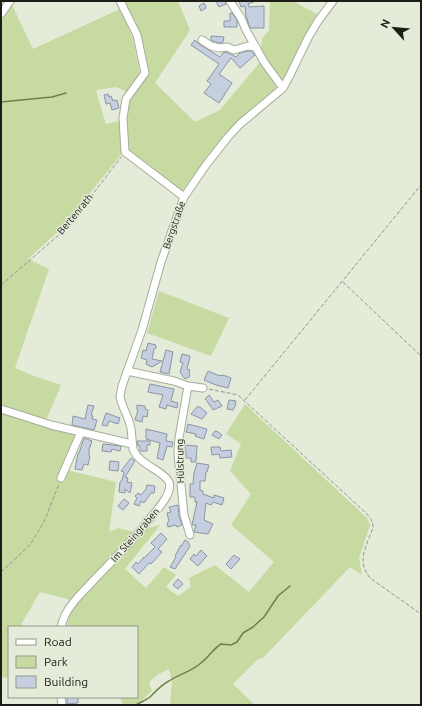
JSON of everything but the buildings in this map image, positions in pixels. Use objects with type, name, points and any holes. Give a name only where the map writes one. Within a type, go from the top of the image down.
[{"type":"street","points":[[1,14],[10,1]]},
{"type":"street","points":[[120,1],[137,35],[145,73],[126,100],[123,118],[125,152],[184,197]]},
{"type":"street","points":[[230,1],[241,18],[264,62],[283,88]]},
{"type":"street","name":"Bergstraße","points":[[132,444],[131,428],[120,397],[122,386],[142,330],[161,262],[184,197],[206,164],[228,136],[283,88],[308,38],[333,1]]},
{"type":"street","points":[[202,40],[211,46],[219,48],[226,47],[234,50],[248,46],[256,47]]},
{"type":"street","points":[[128,371],[174,381],[188,386],[203,388]]},
{"type":"street","name":"Hülstrung","points":[[188,386],[179,438],[178,454],[184,515],[190,535]]},
{"type":"street","points":[[1,409],[50,425],[132,444]]},
{"type":"street","points":[[61,478],[81,432]]},
{"type":"street","name":"Im Steingraben","points":[[61,626],[62,621],[72,604],[138,534],[169,492],[169,482],[160,473],[138,457],[134,452],[132,444]]},
{"type":"path","name":"Bertenrath","points":[[1,285],[68,227],[125,152]]},
{"type":"path","points":[[244,401],[421,185]]},
{"type":"path","points":[[342,282],[421,356]]},
{"type":"path","points":[[203,388],[238,395],[367,514],[373,525],[364,551],[363,564],[365,572],[370,578],[421,614]]},
{"type":"path","points":[[1,572],[30,545],[44,522],[61,478]]},
{"type":"green space","points":[[123,1],[178,1],[190,30],[155,83],[195,122],[220,110],[261,61],[270,74],[276,88],[238,121],[218,143],[183,190],[179,190],[129,150],[125,116],[130,99],[147,75]]},
{"type":"green space","points":[[270,1],[293,1],[317,14],[284,79],[279,79],[261,51],[262,39],[269,30]]},
{"type":"green space","points":[[11,3],[33,49],[120,9],[133,39],[140,74],[127,92],[116,87],[96,90],[106,124],[120,121],[123,152],[62,228],[28,259],[49,269],[15,368],[61,385],[46,420],[1,406],[1,17]]},
{"type":"green space","points":[[159,291],[229,318],[211,356],[147,333]]},
{"type":"green space","points":[[245,404],[367,518],[370,525],[359,558],[362,575],[350,567],[263,658],[258,659],[233,684],[255,705],[170,705],[172,682],[169,669],[157,675],[149,682],[152,691],[137,705],[123,704],[120,698],[138,698],[138,626],[66,626],[70,615],[76,605],[67,599],[40,592],[21,626],[8,626],[8,677],[1,678],[1,411],[14,417],[79,435],[63,469],[116,482],[109,532],[118,528],[134,532],[160,525],[125,569],[146,588],[164,567],[176,575],[166,587],[178,596],[191,587],[189,578],[215,565],[249,592],[274,562],[231,525],[251,494],[230,471],[241,444],[226,434]]},
{"type":"waterway","points":[[1,102],[52,97],[66,93]]},
{"type":"waterway","points":[[136,705],[150,697],[166,683],[204,661],[221,644],[231,645],[237,642],[243,633],[253,627],[264,617],[278,596],[290,586]]}]
